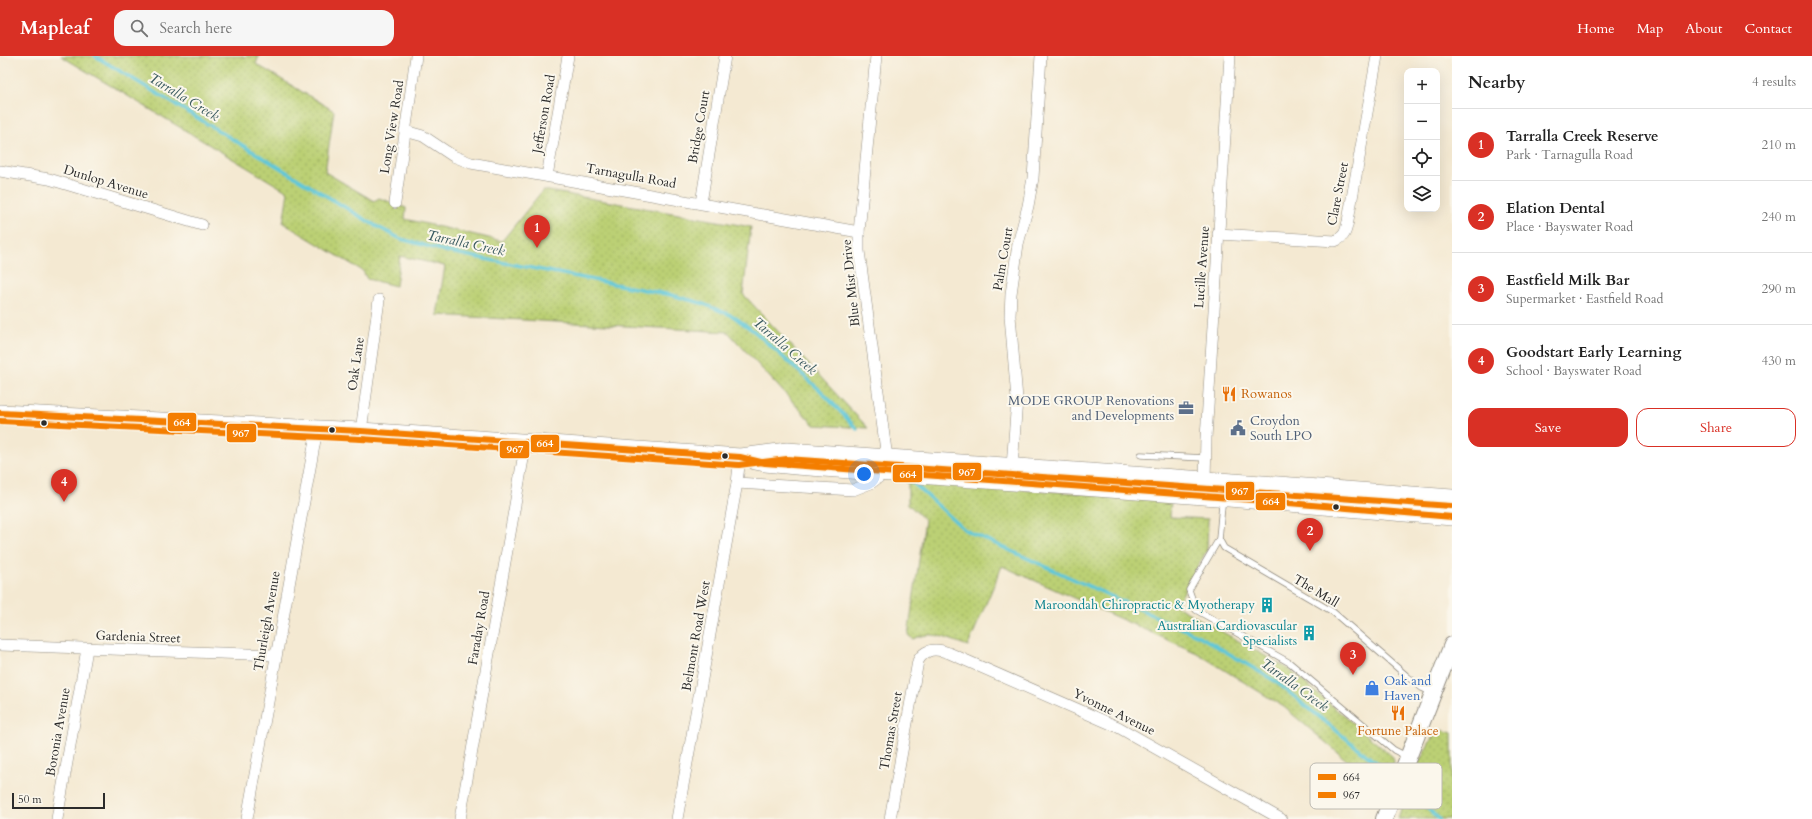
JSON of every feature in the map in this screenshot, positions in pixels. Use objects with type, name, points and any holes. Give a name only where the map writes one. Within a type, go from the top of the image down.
[{"type":"main road","points":[[0,413],[361,431],[740,457],[787,451],[886,465],[1218,497],[1451,517]]},
{"type":"main road","points":[[886,465],[1012,467],[1452,498]]},
{"type":"main road","points":[[1205,480],[1218,497]]},
{"type":"main road","points":[[1434,496],[1452,492]]},
{"type":"main road","points":[[1405,763],[1452,645]]},
{"type":"main road","points":[[1384,819],[1388,809]]},
{"type":"street","name":"Long View Road","points":[[395,203],[416,56]]},
{"type":"street","name":"Jefferson Road","points":[[547,176],[568,56]]},
{"type":"street","name":"Bridge Court","points":[[700,203],[725,56]]},
{"type":"street","name":"Blue Mist Drive","points":[[876,56],[859,232],[859,251],[886,465]]},
{"type":"street","name":"Palm Court","points":[[1012,467],[1017,399],[1010,316],[1011,294],[1018,244],[1028,206],[1033,178],[1041,56]]},
{"type":"street","name":"Lucille Avenue","points":[[1205,480],[1218,234],[1230,56]]},
{"type":"street","name":"Clare Street","points":[[1218,234],[1335,241],[1341,238],[1346,232],[1377,56]]},
{"type":"street","name":"Tarnagulla Road","points":[[405,131],[423,136],[453,156],[471,163],[859,232]]},
{"type":"street","name":"Dunlop Avenue","points":[[0,171],[49,179],[202,225]]},
{"type":"street","name":"Oak Lane","points":[[361,431],[379,300]]},
{"type":"street","name":"Thurleigh Avenue","points":[[247,819],[275,656],[317,429]]},
{"type":"street","name":"Faraday Road","points":[[460,819],[526,442]]},
{"type":"street","name":"Belmont Road West","points":[[677,819],[737,483],[740,457]]},
{"type":"street","points":[[737,483],[858,493],[871,483],[886,465]]},
{"type":"street","name":"Gardenia Street","points":[[0,645],[275,656]]},
{"type":"street","name":"Boronia Avenue","points":[[56,819],[87,649]]},
{"type":"street","name":"Yvonne Avenue","points":[[926,651],[941,650],[949,653],[1118,727],[1281,819]]},
{"type":"street","name":"Thomas Street","points":[[890,819],[916,668],[921,656],[926,651]]},
{"type":"lane","points":[[1141,456],[1205,458]]},
{"type":"lane","points":[[1218,497],[1222,505],[1219,539],[1189,590],[1196,610],[1290,663],[1394,750],[1404,763]]},
{"type":"lane","name":"The Mall","points":[[1219,539],[1228,552],[1333,612],[1422,688],[1434,693]]},
{"type":"green space","points":[[61,56],[243,56],[245,58],[246,56],[259,56],[256,64],[334,111],[325,172],[374,201],[379,198],[406,208],[405,219],[502,241],[543,190],[751,227],[743,294],[868,428],[814,425],[728,332],[437,315],[445,266],[400,256],[396,286],[367,279],[363,271],[283,223],[288,192]]},
{"type":"green space","points":[[908,481],[1171,500],[1170,517],[1208,519],[1207,550],[1176,606],[1287,668],[1393,757],[1394,763],[1350,763],[1284,707],[1197,653],[1002,566],[968,646],[941,636],[934,635],[920,636],[913,639],[908,635],[925,520],[908,504]]},
{"type":"green space","points":[[1443,730],[1452,733],[1452,819],[1398,819],[1402,809],[1442,809],[1442,763],[1419,763],[1432,738]]},
{"type":"waterway","name":"Tarralla Creek","points":[[95,56],[376,226],[401,239],[449,252],[671,295],[701,303],[733,316],[755,332],[821,391],[857,429]]},
{"type":"waterway","name":"Tarralla Creek","points":[[911,481],[965,530],[1201,637],[1275,681],[1376,763]]},
{"type":"waterway","name":"Tarralla Creek","points":[[1428,809],[1439,819]]},
{"type":"transit line","name":"664","points":[[0,413],[361,431],[740,457],[765,463],[1217,497],[1452,517]]},
{"type":"transit line","name":"967","points":[[0,421],[361,439],[739,465],[787,459],[1451,506]]},
{"type":"place","name":"Tarralla Creek Reserve","points":[[537,248]]},
{"type":"place","name":"Rowanos","points":[[1229,394]]},
{"type":"place","name":"MODE GROUP Renovations and Developments","points":[[1186,408]]},
{"type":"place","name":"Croydon South LPO","points":[[1238,428]]},
{"type":"place","name":"Goodstart Early Learning","points":[[64,502]]},
{"type":"place","name":"Elation Dental","points":[[1310,551]]},
{"type":"place","name":"Maroondah Chiropractic & Myotherapy","points":[[1267,605]]},
{"type":"place","name":"Australian Cardiovascular Specialists","points":[[1309,633]]},
{"type":"place","name":"Eastfield Milk Bar","points":[[1353,675]]},
{"type":"place","name":"Oak and Haven","points":[[1372,688]]},
{"type":"place","name":"Fortune Palace","points":[[1398,713]]}]
